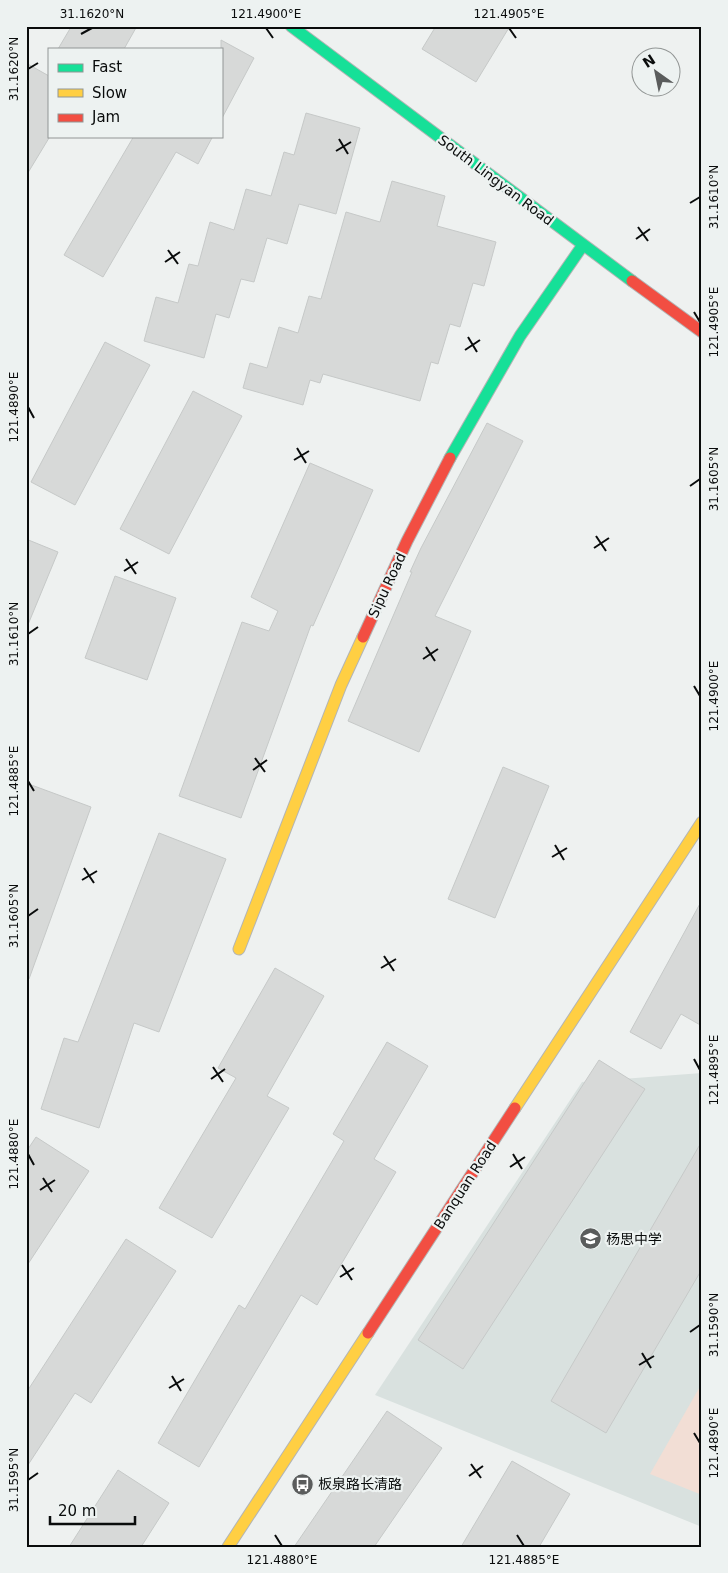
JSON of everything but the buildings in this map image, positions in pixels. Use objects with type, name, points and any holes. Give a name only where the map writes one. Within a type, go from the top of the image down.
[{"type":"street","name":"South Lingyan Road","points":[[291,26],[702,332]]},
{"type":"street","name":"Sipu Road","points":[[239,949],[341,685],[407,541],[455,448],[520,336],[583,245]]},
{"type":"street","name":"Banquan Road","points":[[228,1547],[702,822]]},
{"type":"shaded area","name":"杨思中学","points":[[702,1073],[702,1527],[375,1395],[582,1082]]},
{"type":"shaded area","points":[[702,1383],[702,1495],[650,1474]]},
{"type":"traffic: fast","points":[[291,26],[632,281]]},
{"type":"traffic: fast","points":[[450,458],[520,336],[583,245]]},
{"type":"traffic: slow","points":[[239,949],[341,685],[363,637]]},
{"type":"traffic: slow","points":[[515,1108],[702,822]]},
{"type":"traffic: slow","points":[[228,1547],[368,1333]]},
{"type":"traffic: jam","points":[[632,281],[702,332]]},
{"type":"traffic: jam","points":[[363,637],[407,541],[450,458]]},
{"type":"traffic: jam","points":[[368,1333],[515,1108]]},
{"type":"place","name":"杨思中学","points":[[590,1239]]},
{"type":"place","name":"板泉路长清路","points":[[302,1484]]}]
